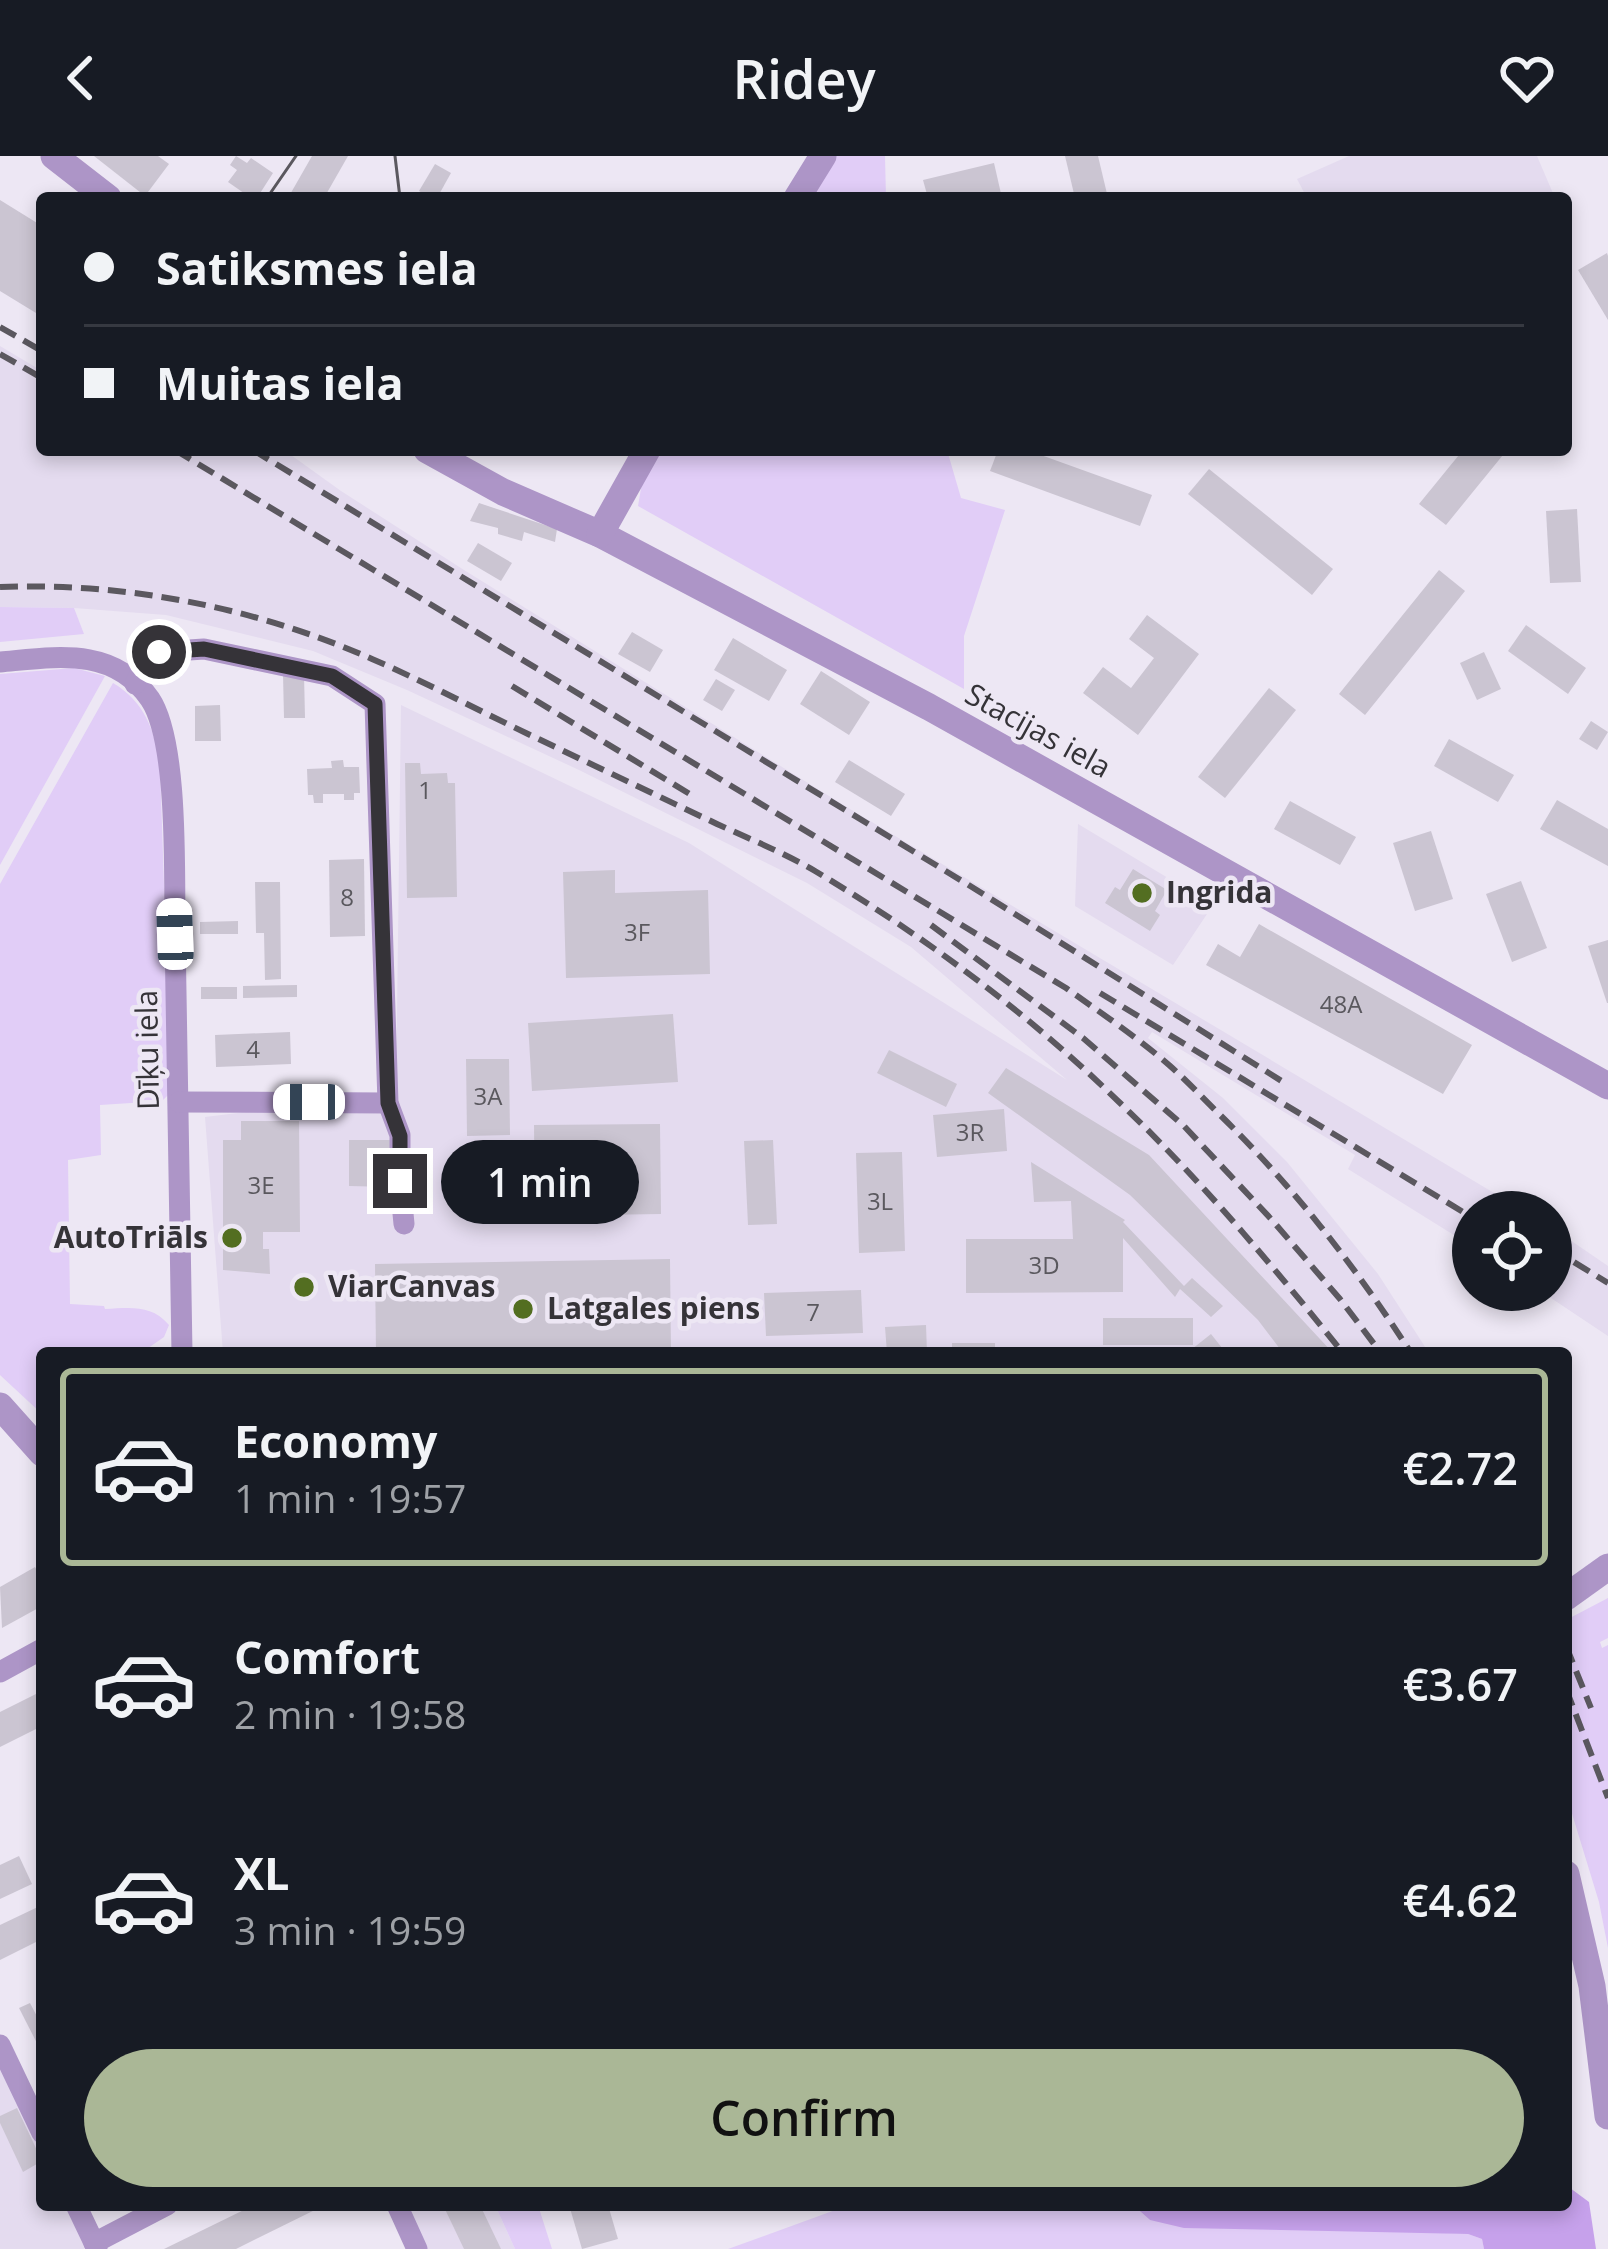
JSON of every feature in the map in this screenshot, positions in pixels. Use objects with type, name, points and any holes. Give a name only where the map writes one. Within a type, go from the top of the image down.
[{"type":"street","points":[[55,156],[100,192]]},
{"type":"street","points":[[801,192],[824,156]]},
{"type":"street","name":"Stacijas iela","points":[[438,456],[503,492],[600,533],[929,707],[1608,1086]]},
{"type":"street","points":[[600,533],[644,456]]},
{"type":"street","points":[[0,662],[76,658],[103,662],[135,684],[159,652],[204,649],[332,676],[375,704],[388,1103],[400,1136],[404,1224]]},
{"type":"street","name":"Dīķu iela","points":[[135,684],[156,711],[168,758],[182,1347]]},
{"type":"street","points":[[179,1102],[388,1103]]},
{"type":"street","points":[[0,1406],[36,1446]]},
{"type":"street","points":[[1572,1593],[1608,1567]]},
{"type":"street","points":[[0,1672],[36,1651]]},
{"type":"street","points":[[1572,1900],[1592,1986],[1608,2116]]},
{"type":"street","points":[[0,2045],[36,2120]]},
{"type":"street","points":[[79,2211],[96,2246],[157,2211]]},
{"type":"street","points":[[400,2211],[417,2249]]},
{"type":"shaded area","points":[[835,156],[885,156],[886,192],[811,192]]},
{"type":"shaded area","points":[[1349,156],[1537,156],[1552,192],[1304,192],[1297,179]]},
{"type":"shaded area","points":[[0,346],[36,367],[36,456],[292,456],[464,570],[850,809],[1491,1191],[1452,1191],[1452,1234],[1348,1169],[1355,1155],[1152,1032],[1148,1038],[1223,1098],[1287,1162],[1378,1274],[1425,1347],[223,1347],[205,1117],[396,1094],[401,705],[689,843],[1067,1080],[911,947],[807,883],[579,770],[313,651],[166,615],[0,607]]},
{"type":"shaded area","points":[[653,456],[949,456],[961,498],[1005,510],[964,636],[964,689],[638,506],[643,477]]},
{"type":"shaded area","points":[[0,607],[74,608],[84,634],[0,642]]},
{"type":"shaded area","points":[[74,668],[105,676],[0,865],[0,674]]},
{"type":"shaded area","points":[[113,683],[147,718],[160,766],[171,1092],[162,1101],[100,1105],[101,1155],[68,1160],[70,1304],[140,1309],[169,1325],[164,1337],[150,1347],[36,1347],[36,1408],[0,1375],[0,884]]},
{"type":"shaded area","points":[[1078,824],[1213,905],[1173,965],[1075,906]]},
{"type":"shaded area","points":[[1572,1241],[1608,1266],[1608,1336],[1570,1311]]},
{"type":"shaded area","points":[[1608,1598],[1608,1638],[1600,1642],[1602,1648],[1608,1645],[1608,1948],[1572,1814],[1572,1617]]},
{"type":"shaded area","points":[[0,2068],[36,2142],[36,2211],[70,2211],[89,2249],[0,2249]]},
{"type":"shaded area","points":[[1572,2189],[1589,2202],[1596,2249],[1484,2249],[1482,2239],[1468,2234],[1184,2228],[1150,2220],[1140,2211],[1572,2211]]},
{"type":"shaded area","points":[[408,2211],[498,2211],[515,2249],[427,2249]]},
{"type":"shaded area","points":[[498,2211],[540,2211],[552,2249],[515,2249]]},
{"type":"shaded area","points":[[832,2211],[1140,2211],[1150,2220],[1468,2234],[1482,2239],[1484,2249],[728,2249]]},
{"type":"building","points":[[94,156],[158,156],[169,164],[148,192],[140,192]]},
{"type":"building","points":[[236,156],[247,163],[251,158],[273,173],[261,192],[242,192],[228,182],[237,170],[230,165]]},
{"type":"building","points":[[312,156],[348,156],[327,192],[291,192]]},
{"type":"building","points":[[1065,156],[1098,156],[1107,192],[1074,192]]},
{"type":"building","points":[[994,163],[1001,192],[926,192],[923,180]]},
{"type":"building","points":[[435,164],[451,173],[440,192],[419,191]]},
{"type":"building","points":[[0,200],[36,222],[36,313],[0,291]]},
{"type":"building","points":[[1608,256],[1608,320],[1578,270]]},
{"type":"building","points":[[996,456],[1044,456],[1152,495],[1140,526],[990,471]]},
{"type":"building","points":[[1458,456],[1502,456],[1446,525],[1419,504]]},
{"type":"building","points":[[1209,469],[1333,569],[1312,595],[1188,494]]},
{"type":"building","points":[[479,503],[557,529],[555,542],[524,532],[522,541],[470,521]]},
{"type":"building","points":[[1577,509],[1581,582],[1550,583],[1546,511]]},
{"type":"building","points":[[478,543],[512,563],[501,581],[467,561]]},
{"type":"building","points":[[1439,570],[1465,591],[1365,715],[1339,694]]},
{"type":"building","points":[[1147,615],[1199,654],[1138,735],[1083,693],[1103,667],[1131,688],[1154,658],[1129,639]]},
{"type":"building","points":[[1526,625],[1586,668],[1568,694],[1508,651]]},
{"type":"building","points":[[632,632],[663,650],[650,672],[618,654]]},
{"type":"building","points":[[733,638],[787,670],[769,701],[714,670]]},
{"type":"building","points":[[1484,652],[1501,689],[1477,700],[1460,663]]},
{"type":"building","points":[[821,671],[870,702],[849,735],[800,704]]},
{"type":"building","points":[[283,674],[304,674],[305,718],[284,718]]},
{"type":"building","points":[[716,679],[735,690],[722,711],[703,700]]},
{"type":"building","points":[[1269,688],[1296,710],[1225,798],[1198,777]]},
{"type":"building","points":[[220,705],[221,741],[195,741],[195,706]]},
{"type":"building","points":[[1591,721],[1608,732],[1597,750],[1579,739]]},
{"type":"building","points":[[1449,739],[1514,775],[1498,802],[1434,766]]},
{"type":"building","points":[[343,760],[344,767],[359,767],[360,793],[354,793],[354,800],[344,800],[344,794],[323,794],[323,803],[314,803],[313,795],[308,795],[307,769],[332,768],[331,761]]},
{"type":"building","points":[[849,760],[905,794],[891,816],[835,782]]},
{"type":"building","points":[[405,763],[420,763],[421,774],[447,773],[448,783],[455,783],[457,897],[407,898]]},
{"type":"building","points":[[1557,800],[1608,829],[1608,866],[1540,829]]},
{"type":"building","points":[[1290,801],[1356,837],[1340,865],[1274,829]]},
{"type":"building","points":[[1431,831],[1453,899],[1415,911],[1393,843]]},
{"type":"building","points":[[364,859],[365,936],[330,937],[329,860]]},
{"type":"building","points":[[1133,869],[1167,890],[1150,931],[1105,903]]},
{"type":"building","points":[[615,870],[615,893],[708,890],[710,974],[566,978],[563,872]]},
{"type":"building","points":[[1521,881],[1547,948],[1512,962],[1486,894]]},
{"type":"building","points":[[255,882],[280,882],[281,979],[265,980],[264,933],[256,933]]},
{"type":"building","points":[[238,921],[238,934],[200,934],[200,922]]},
{"type":"building","points":[[1259,924],[1472,1045],[1443,1094],[1206,965],[1218,944],[1240,957]]},
{"type":"building","points":[[1608,940],[1608,1003],[1607,1003],[1588,946]]},
{"type":"building","points":[[297,985],[297,997],[243,998],[243,986]]},
{"type":"building","points":[[201,987],[237,987],[237,999],[201,999]]},
{"type":"building","points":[[673,1014],[678,1082],[532,1091],[528,1023]]},
{"type":"building","points":[[290,1032],[291,1064],[216,1067],[215,1035]]},
{"type":"building","points":[[889,1050],[957,1084],[946,1107],[877,1073]]},
{"type":"building","points":[[466,1059],[509,1059],[510,1135],[467,1136]]},
{"type":"building","points":[[1006,1068],[1149,1155],[1327,1347],[1278,1347],[1258,1320],[1130,1195],[988,1093]]},
{"type":"building","points":[[1004,1109],[1007,1151],[937,1157],[933,1115]]},
{"type":"building","points":[[241,1121],[299,1121],[300,1232],[263,1232],[270,1274],[223,1270],[223,1140],[241,1140]]},
{"type":"building","points":[[660,1124],[661,1214],[535,1216],[534,1125]]},
{"type":"building","points":[[349,1140],[390,1140],[390,1187],[349,1186]]},
{"type":"building","points":[[773,1140],[777,1224],[748,1225],[744,1141]]},
{"type":"building","points":[[902,1152],[905,1251],[859,1253],[856,1153]]},
{"type":"building","points":[[1031,1162],[1125,1220],[1184,1286],[1192,1278],[1223,1306],[1211,1317],[1180,1289],[1175,1297],[1123,1238],[1123,1292],[966,1293],[966,1239],[1073,1239],[1071,1201],[1034,1202]]},
{"type":"building","name":"Latgales piens","points":[[670,1259],[671,1347],[376,1347],[375,1264]]},
{"type":"building","points":[[861,1290],[863,1333],[766,1336],[764,1293]]},
{"type":"building","points":[[1103,1318],[1193,1318],[1193,1345],[1103,1345]]},
{"type":"building","points":[[926,1325],[927,1347],[887,1347],[885,1327]]},
{"type":"building","points":[[1211,1334],[1221,1347],[1195,1347]]},
{"type":"building","points":[[952,1343],[995,1343],[995,1347],[952,1347]]},
{"type":"building","points":[[35,1567],[36,1609],[2,1628],[0,1587]]},
{"type":"building","points":[[36,1694],[36,1729],[0,1747],[0,1712]]},
{"type":"building","points":[[19,1856],[32,1884],[0,1899],[0,1865]]},
{"type":"building","points":[[36,1908],[36,1942],[0,1960],[0,1925]]},
{"type":"building","points":[[30,2003],[36,2014],[36,2041],[19,2008]]},
{"type":"building","points":[[17,2108],[36,2148],[36,2164],[23,2172],[0,2123],[0,2116]]},
{"type":"building","points":[[242,2211],[313,2211],[236,2249],[164,2249]]},
{"type":"building","points":[[446,2211],[483,2211],[501,2249],[464,2249]]},
{"type":"building","points":[[571,2211],[610,2211],[618,2239],[582,2249]]},
{"type":"tram line","points":[[271,192],[296,156]]},
{"type":"tram line","points":[[395,156],[399,192]]},
{"type":"railway","points":[[0,327],[36,348]]},
{"type":"railway","points":[[0,354],[36,375]]},
{"type":"railway","points":[[185,456],[1066,988],[1119,1025],[1181,1076],[1296,1196],[1407,1347]]},
{"type":"railway","points":[[263,456],[1288,1085]]},
{"type":"railway","points":[[0,587],[143,594],[237,612],[328,641],[815,871],[974,978],[1084,1069],[1207,1192],[1338,1347]]},
{"type":"railway","points":[[512,686],[693,796]]},
{"type":"railway","points":[[931,925],[1083,1038],[1184,1126],[1272,1220],[1376,1347]]},
{"type":"railway","points":[[1100,993],[1452,1205]]},
{"type":"railway","points":[[1572,1261],[1608,1283]]},
{"type":"railway","points":[[1572,1661],[1591,1708]]},
{"type":"railway","points":[[1572,1705],[1608,1798]]},
{"type":"place","name":"Ingrida","points":[[1142,893]]},
{"type":"place","name":"AutoTriāls","points":[[232,1238]]},
{"type":"place","name":"ViarCanvas","points":[[304,1287]]},
{"type":"place","name":"Latgales piens","points":[[523,1309]]},
{"type":"route","points":[[159,652],[204,649],[332,676],[375,704],[388,1103],[400,1136],[400,1181]]}]
